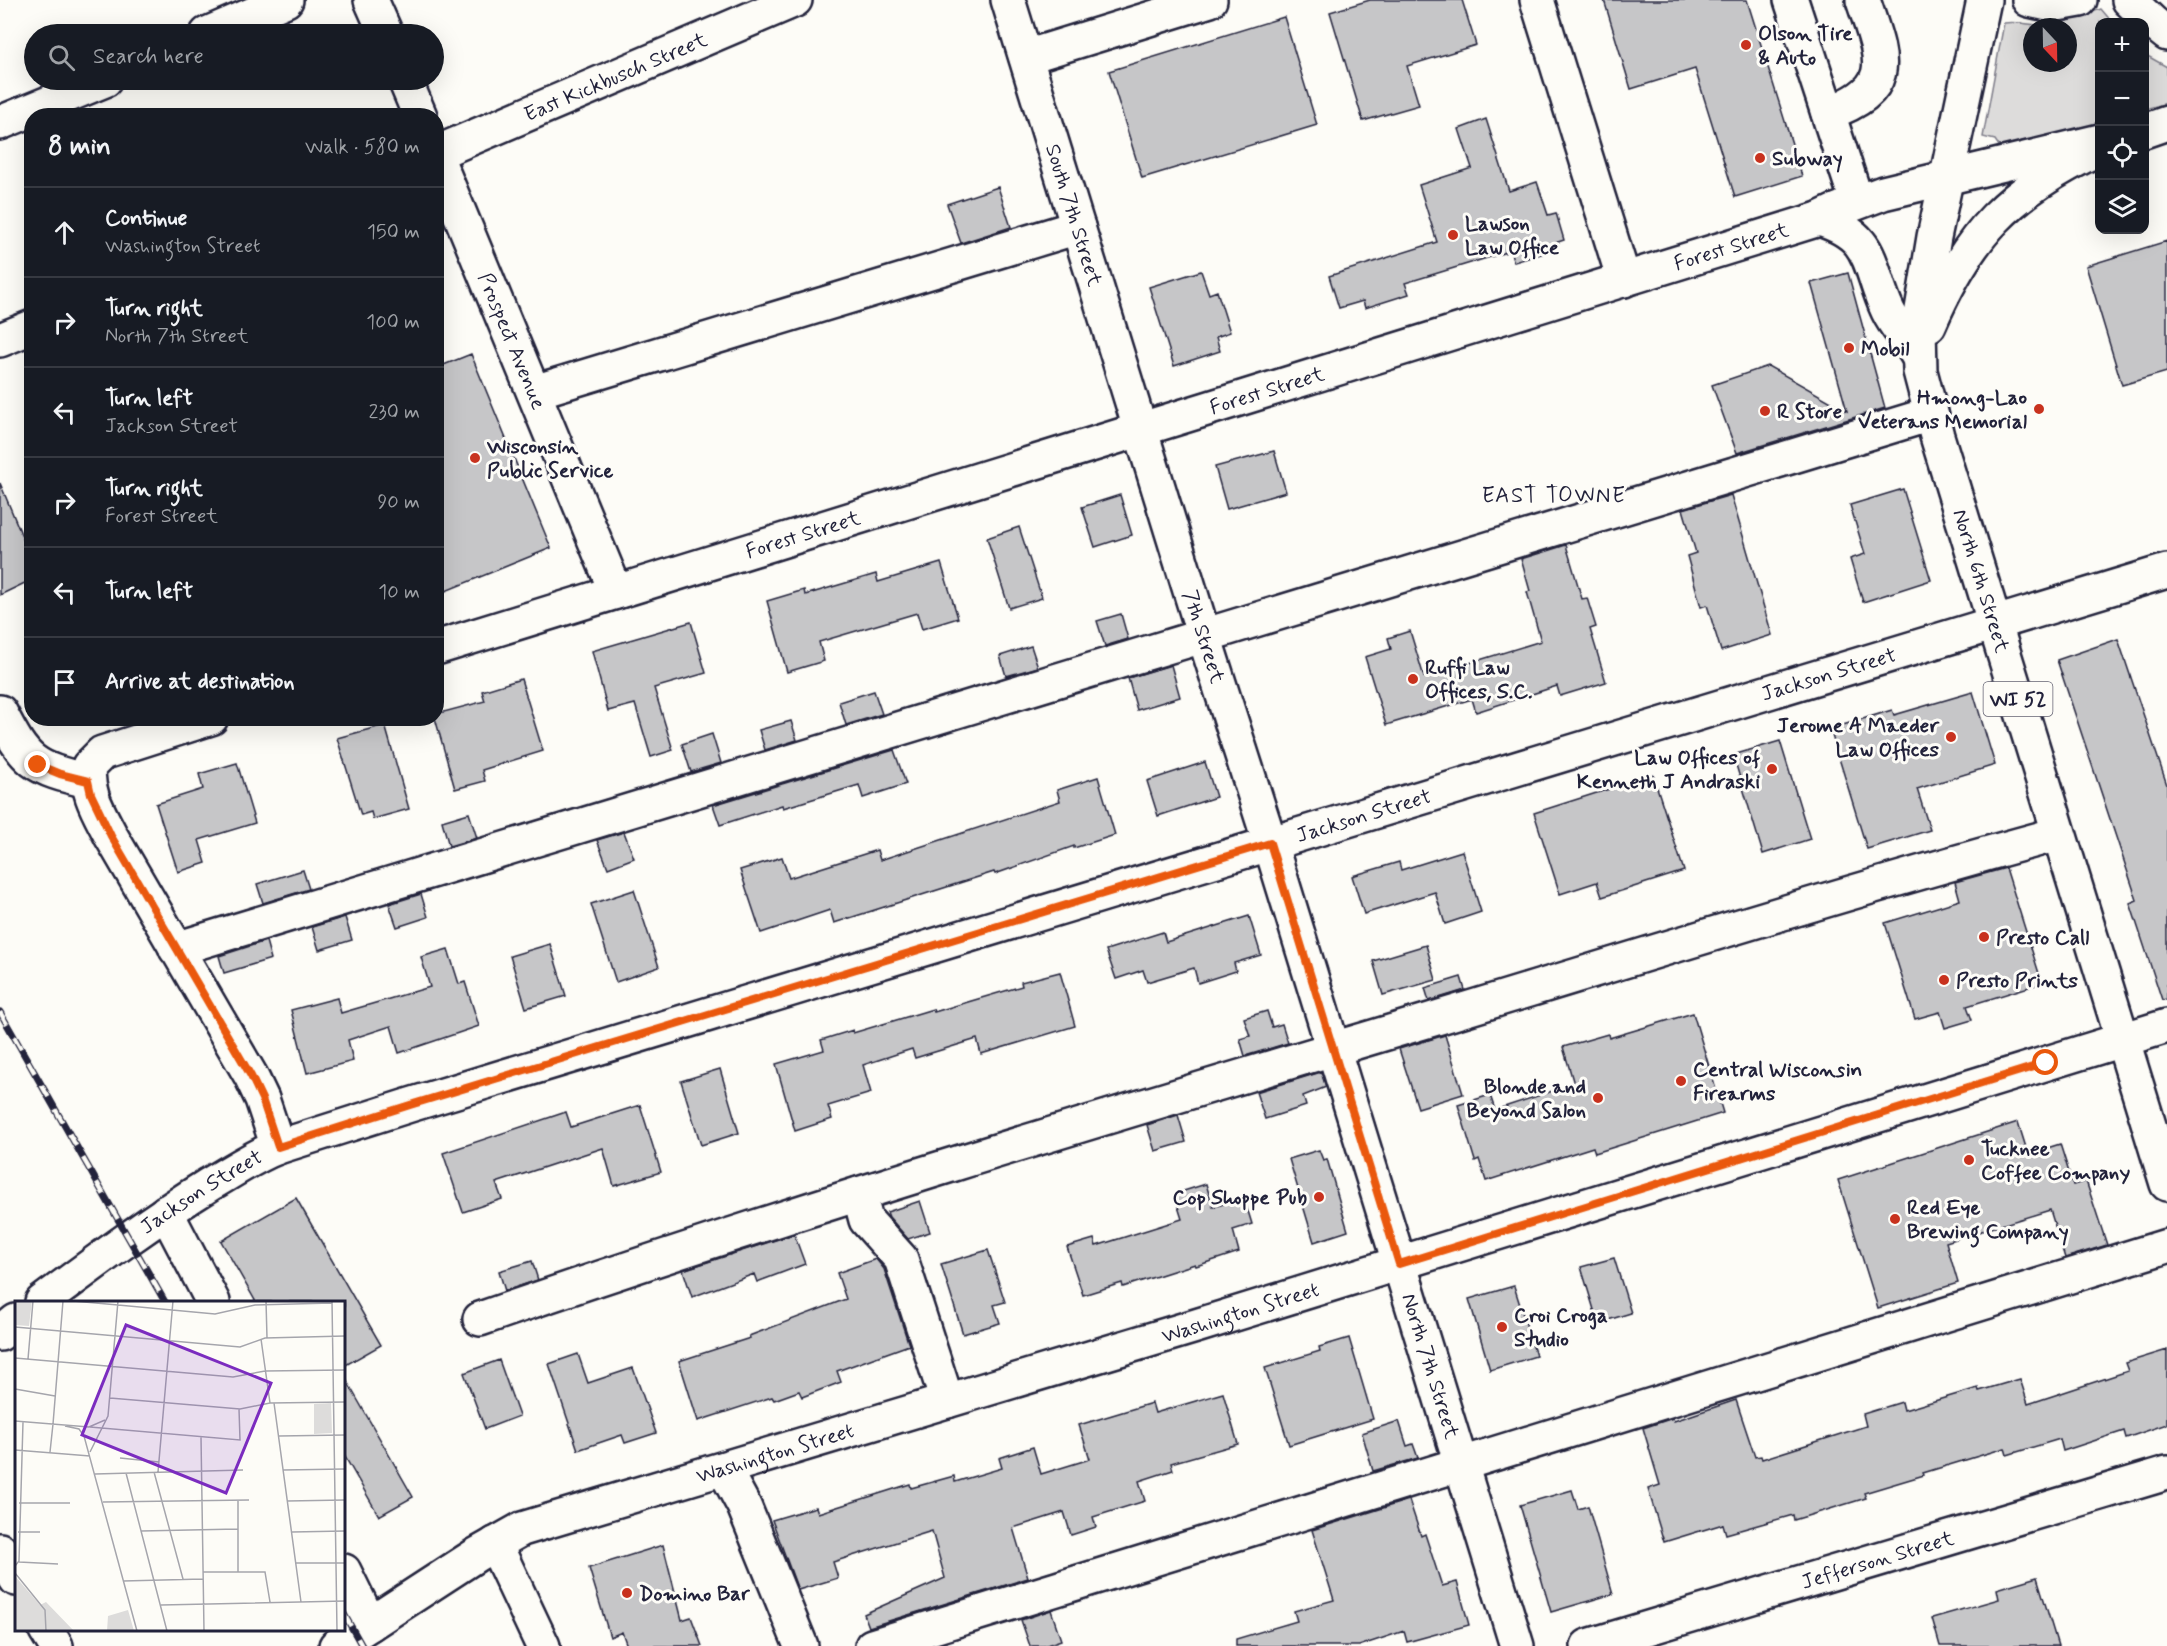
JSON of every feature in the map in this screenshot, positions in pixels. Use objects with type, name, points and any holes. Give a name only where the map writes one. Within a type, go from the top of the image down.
[{"type":"street","points":[[230,24],[286,0]]},
{"type":"street","points":[[371,0],[382,24]]},
{"type":"street","name":"East Kickbusch Street","points":[[444,151],[795,0]]},
{"type":"street","name":"South 7th Street","points":[[1008,0],[1141,430]]},
{"type":"street","points":[[1026,57],[1210,0]]},
{"type":"street","points":[[1537,0],[1624,280]]},
{"type":"street","points":[[1791,0],[1857,202]]},
{"type":"street","points":[[1828,113],[1848,106],[1863,97],[1873,86],[1879,74],[1878,46],[1863,0]]},
{"type":"street","name":"North 6th Street","points":[[1984,0],[1924,286],[1919,328],[1922,381],[2058,834],[2167,1184]]},
{"type":"street","points":[[2029,0],[2052,5],[2080,0]]},
{"type":"street","points":[[2129,0],[2167,34]]},
{"type":"street","points":[[37,108],[81,90]]},
{"type":"street","points":[[409,90],[417,108]]},
{"type":"street","points":[[0,123],[24,113]]},
{"type":"street","points":[[2149,129],[2167,123]]},
{"type":"street","name":"Forest Street","points":[[444,646],[1819,219],[1857,202],[1889,192],[2095,142]]},
{"type":"street","name":"WI 52","points":[[1919,358],[1922,344],[1946,289],[1970,246],[1985,227],[2004,208],[2029,189],[2095,151]]},
{"type":"street","name":"Prospect Avenue","points":[[444,173],[616,592]]},
{"type":"street","points":[[1819,219],[1841,227],[1861,244],[1875,273],[1890,314],[1919,358]]},
{"type":"street","points":[[534,392],[1078,228]]},
{"type":"street","points":[[0,340],[24,330]]},
{"type":"street","points":[[176,949],[1931,414]]},
{"type":"street","name":"7th Street","points":[[1141,430],[1270,843]]},
{"type":"street","name":"Jackson Street","points":[[43,1301],[166,1212],[261,1153],[278,1147],[2167,571]]},
{"type":"street","points":[[0,712],[13,737],[31,760],[60,774],[88,781]]},
{"type":"street","points":[[187,726],[102,753],[89,766],[88,781],[91,794],[107,827],[251,1076],[262,1099],[278,1147]]},
{"type":"street","points":[[480,1319],[858,1194],[1811,904],[2058,834]]},
{"type":"street","name":"North 7th Street","points":[[1270,843],[1517,1646]]},
{"type":"street","name":"Washington Street","points":[[336,1646],[522,1529],[1399,1264],[2167,1026]]},
{"type":"street","points":[[858,1194],[866,1220],[901,1259],[947,1401]]},
{"type":"street","points":[[166,1212],[212,1301]]},
{"type":"street","points":[[872,1646],[2167,1246]]},
{"type":"street","points":[[0,1334],[15,1322]]},
{"type":"street","points":[[724,1469],[744,1506],[801,1646]]},
{"type":"street","name":"Jefferson Street","points":[[1588,1646],[2167,1473]]},
{"type":"street","points":[[495,1544],[543,1646]]},
{"type":"street","points":[[0,1550],[15,1577]]},
{"type":"street","points":[[345,1574],[370,1624]]},
{"type":"street","points":[[0,1598],[15,1591]]},
{"type":"street","points":[[47,1631],[56,1646]]},
{"type":"shaded area","points":[[2101,9],[2109,18],[2095,18],[2095,124],[2003,152],[1995,140],[1983,137],[2004,23],[2023,23],[2023,72],[2077,72],[2075,18]]},
{"type":"shaded area","points":[[2149,57],[2167,67],[2167,103],[2149,108]]},
{"type":"building","points":[[1370,0],[1462,0],[1476,45],[1407,66],[1419,105],[1363,121],[1330,12]]},
{"type":"building","points":[[1604,0],[1747,0],[1802,176],[1735,197],[1695,69],[1631,89]]},
{"type":"building","points":[[1284,17],[1317,125],[1142,178],[1109,71]]},
{"type":"building","points":[[1486,119],[1509,191],[1537,182],[1548,215],[1556,213],[1564,240],[1549,245],[1551,251],[1514,262],[1510,251],[1405,283],[1409,294],[1365,308],[1363,301],[1339,308],[1329,276],[1437,242],[1419,185],[1472,168],[1459,129]]},
{"type":"building","points":[[998,187],[1011,227],[961,243],[947,204]]},
{"type":"building","points":[[2167,241],[2167,372],[2122,385],[2086,266]]},
{"type":"building","points":[[1201,271],[1209,294],[1217,291],[1230,332],[1216,337],[1220,351],[1174,366],[1149,287]]},
{"type":"building","points":[[1848,273],[1885,408],[1737,453],[1712,385],[1768,366],[1847,411],[1811,283]]},
{"type":"building","name":"Wisconsin Public Service","points":[[471,354],[551,548],[444,592],[444,365]]},
{"type":"building","points":[[1274,451],[1286,492],[1227,509],[1215,467]]},
{"type":"building","points":[[0,483],[24,541],[24,583],[0,595]]},
{"type":"building","points":[[1903,489],[1931,580],[1863,602],[1850,559],[1865,554],[1850,505]]},
{"type":"building","points":[[1120,495],[1132,535],[1095,547],[1082,507]]},
{"type":"building","points":[[1731,495],[1772,635],[1721,651],[1707,605],[1701,607],[1687,556],[1696,553],[1683,509]]},
{"type":"building","points":[[1019,527],[1042,598],[1009,608],[987,538]]},
{"type":"building","points":[[1566,545],[1582,599],[1587,598],[1596,627],[1590,629],[1606,682],[1560,696],[1557,686],[1476,712],[1472,699],[1386,725],[1365,657],[1391,649],[1388,638],[1410,631],[1424,677],[1541,641],[1527,592],[1530,591],[1521,559]]},
{"type":"building","points":[[941,563],[958,618],[922,629],[917,613],[819,642],[824,661],[787,672],[767,601],[804,590],[805,595],[876,574],[878,582]]},
{"type":"building","points":[[1121,614],[1128,639],[1105,646],[1097,621]]},
{"type":"building","points":[[691,622],[706,673],[654,688],[673,750],[651,757],[635,704],[608,711],[592,651]]},
{"type":"building","points":[[2118,639],[2167,785],[2167,999],[2162,1000],[2130,903],[2137,900],[2057,660]]},
{"type":"building","points":[[1031,646],[1038,667],[1006,676],[1000,656]]},
{"type":"building","points":[[1171,665],[1180,697],[1137,710],[1128,678]]},
{"type":"building","points":[[521,679],[543,751],[482,770],[485,781],[455,789],[437,726],[444,726],[444,712],[485,701],[482,691]]},
{"type":"building","points":[[874,691],[882,714],[846,725],[839,702]]},
{"type":"building","points":[[1973,692],[1995,765],[1917,789],[1930,830],[1867,849],[1830,729],[1892,710],[1894,715]]},
{"type":"building","points":[[791,721],[797,740],[765,750],[759,730]]},
{"type":"building","points":[[385,726],[409,809],[373,819],[371,812],[361,815],[337,738]]},
{"type":"building","points":[[712,734],[721,763],[691,772],[682,744]]},
{"type":"building","points":[[1780,741],[1810,839],[1763,854],[1733,755]]},
{"type":"building","points":[[894,750],[906,784],[863,798],[859,785],[783,808],[782,805],[720,825],[713,805]]},
{"type":"building","points":[[1205,762],[1216,797],[1158,816],[1147,781]]},
{"type":"building","points":[[237,763],[255,823],[199,840],[206,863],[178,872],[156,804],[203,789],[199,774]]},
{"type":"building","points":[[1653,775],[1684,871],[1602,897],[1597,882],[1560,894],[1534,813]]},
{"type":"building","points":[[1098,777],[1115,835],[834,923],[830,910],[761,933],[740,870],[782,857],[789,878],[877,850],[880,860],[1060,801],[1057,790]]},
{"type":"building","points":[[469,813],[477,838],[449,846],[442,821]]},
{"type":"building","points":[[624,832],[634,858],[608,868],[597,840]]},
{"type":"building","points":[[1462,851],[1481,912],[1445,924],[1435,892],[1364,914],[1352,876],[1399,862],[1401,870]]},
{"type":"building","points":[[2006,868],[2042,983],[1967,1006],[1972,1020],[1945,1028],[1940,1012],[1915,1019],[1885,923],[1960,900],[1955,882]]},
{"type":"building","points":[[303,870],[309,889],[263,903],[257,884]]},
{"type":"building","points":[[634,890],[659,967],[616,982],[591,904]]},
{"type":"building","points":[[421,894],[428,917],[397,927],[389,904]]},
{"type":"building","points":[[1249,916],[1261,955],[1234,963],[1236,971],[1198,983],[1194,968],[1147,982],[1143,970],[1116,979],[1106,950],[1163,932],[1166,942]]},
{"type":"building","points":[[345,917],[352,940],[319,950],[312,927]]},
{"type":"building","points":[[266,941],[271,959],[224,973],[219,956]]},
{"type":"building","points":[[550,944],[566,996],[526,1008],[510,956]]},
{"type":"building","points":[[1426,945],[1436,980],[1383,995],[1373,961]]},
{"type":"building","points":[[448,949],[459,984],[465,982],[479,1026],[399,1053],[391,1026],[348,1040],[353,1061],[307,1073],[291,1010],[337,998],[341,1013],[430,987],[421,957]]},
{"type":"building","points":[[1060,972],[1075,1026],[981,1054],[977,1039],[915,1058],[912,1049],[863,1065],[871,1093],[828,1106],[832,1119],[795,1131],[776,1064],[824,1050],[821,1040],[933,1009],[934,1012],[1022,986],[1021,982]]},
{"type":"building","points":[[1461,977],[1465,990],[1429,1001],[1425,988]]},
{"type":"building","points":[[1267,1011],[1272,1027],[1282,1024],[1288,1043],[1245,1056],[1240,1039],[1250,1036],[1244,1018]]},
{"type":"building","points":[[1693,1013],[1723,1113],[1595,1153],[1593,1147],[1486,1181],[1479,1159],[1475,1161],[1458,1105],[1490,1095],[1495,1110],[1574,1084],[1563,1047],[1608,1034],[1609,1038]]},
{"type":"building","points":[[1445,1035],[1463,1094],[1418,1108],[1399,1049]]},
{"type":"building","points":[[720,1069],[739,1133],[701,1145],[681,1081]]},
{"type":"building","points":[[1321,1072],[1326,1087],[1303,1096],[1306,1106],[1265,1119],[1256,1092]]},
{"type":"building","points":[[640,1105],[661,1172],[614,1186],[603,1148],[496,1183],[502,1199],[463,1212],[443,1153],[566,1112],[571,1127]]},
{"type":"building","points":[[1178,1115],[1186,1142],[1155,1151],[1147,1125]]},
{"type":"building","points":[[2018,1122],[2028,1154],[2060,1144],[2073,1185],[2086,1181],[2107,1245],[2065,1258],[2050,1210],[1946,1242],[1958,1283],[1878,1308],[1838,1180]]},
{"type":"building","points":[[1319,1150],[1323,1160],[1327,1159],[1348,1231],[1314,1242],[1289,1159]]},
{"type":"building","points":[[1206,1184],[1213,1207],[1244,1198],[1252,1224],[1233,1230],[1239,1252],[1123,1287],[1122,1283],[1083,1295],[1067,1247],[1094,1239],[1096,1246],[1182,1219],[1174,1194]]},
{"type":"building","points":[[296,1198],[381,1345],[345,1365],[345,1301],[255,1301],[221,1241]]},
{"type":"building","points":[[920,1201],[930,1232],[908,1239],[887,1212]]},
{"type":"building","points":[[794,1234],[805,1264],[757,1282],[754,1274],[692,1297],[683,1270]]},
{"type":"building","points":[[988,1250],[1005,1302],[994,1305],[1000,1323],[963,1334],[941,1264]]},
{"type":"building","points":[[1614,1258],[1631,1313],[1598,1323],[1581,1267]]},
{"type":"building","points":[[876,1259],[884,1269],[909,1345],[837,1371],[841,1382],[802,1397],[799,1391],[774,1400],[772,1397],[698,1421],[679,1361],[750,1338],[749,1336],[846,1299],[837,1273]]},
{"type":"building","points":[[532,1261],[538,1280],[505,1291],[499,1271]]},
{"type":"building","name":"Croi Croga Studio","points":[[1514,1286],[1536,1356],[1490,1370],[1469,1299]]},
{"type":"building","points":[[1349,1338],[1373,1419],[1289,1445],[1265,1368],[1320,1351],[1319,1347]]},
{"type":"building","points":[[2167,1350],[2167,1424],[2126,1438],[2124,1431],[2063,1451],[2060,1439],[2007,1455],[2005,1448],[1864,1493],[1866,1498],[1794,1520],[1793,1515],[1726,1534],[1723,1524],[1664,1542],[1648,1489],[1660,1485],[1643,1428],[1673,1418],[1674,1421],[1736,1400],[1755,1457],[1761,1456],[1762,1459],[1866,1426],[1863,1414],[1902,1402],[1904,1410],[1978,1388],[1979,1391],[2020,1379],[2028,1404],[2128,1371],[2125,1363]]},
{"type":"building","points":[[578,1354],[588,1383],[633,1368],[656,1433],[625,1443],[622,1435],[578,1450],[549,1364]]},
{"type":"building","points":[[499,1360],[519,1416],[485,1429],[464,1373]]},
{"type":"building","points":[[345,1378],[413,1497],[379,1516],[345,1457]]},
{"type":"building","points":[[1223,1393],[1238,1444],[1171,1463],[1173,1470],[1139,1481],[1145,1501],[1093,1517],[1096,1527],[1071,1535],[1064,1512],[1013,1528],[1028,1578],[869,1627],[864,1614],[945,1578],[932,1531],[833,1562],[838,1578],[798,1590],[772,1520],[816,1507],[818,1513],[910,1484],[911,1488],[954,1476],[955,1482],[1002,1468],[999,1458],[1033,1447],[1041,1474],[1090,1459],[1079,1425],[1152,1403],[1155,1413]]},
{"type":"building","points":[[1399,1421],[1407,1446],[1413,1444],[1418,1458],[1373,1471],[1362,1433]]},
{"type":"building","points":[[1572,1490],[1578,1509],[1588,1506],[1613,1594],[1551,1612],[1520,1505]]},
{"type":"building","points":[[1409,1500],[1421,1536],[1425,1534],[1442,1586],[1457,1582],[1469,1625],[1407,1642],[1404,1631],[1359,1646],[1236,1646],[1236,1639],[1297,1621],[1294,1611],[1334,1600],[1312,1530]]},
{"type":"building","points":[[663,1545],[682,1620],[691,1617],[702,1646],[627,1646],[622,1632],[610,1637],[589,1568]]},
{"type":"building","points":[[2037,1577],[2058,1646],[1940,1646],[1932,1618],[1999,1599],[1997,1589]]},
{"type":"building","points":[[1051,1610],[1061,1640],[1044,1646],[1030,1646],[1021,1620]]},
{"type":"railway","points":[[0,1012],[164,1301]]},
{"type":"railway","points":[[345,1616],[362,1646]]},
{"type":"place","name":"Olson Tire & Auto","points":[[1746,45]]},
{"type":"place","name":"Subway","points":[[1760,158]]},
{"type":"place","name":"Lawson Law Office","points":[[1453,235]]},
{"type":"place","name":"Mobil","points":[[1849,348]]},
{"type":"place","name":"Hmong-Lao Veterans Memorial","points":[[2039,409]]},
{"type":"place","name":"R Store","points":[[1765,411]]},
{"type":"place","name":"Wisconsin Public Service","points":[[475,458]]},
{"type":"place","name":"Ruffi Law Offices, S.C.","points":[[1413,679]]},
{"type":"place","name":"Jerome A Maeder Law Offices","points":[[1951,737]]},
{"type":"place","name":"Law Offices of Kenneth J Andraski","points":[[1772,769]]},
{"type":"place","name":"Presto Call","points":[[1984,937]]},
{"type":"place","name":"Presto Prints","points":[[1944,980]]},
{"type":"place","name":"Central Wisconsin Firearms","points":[[1681,1081]]},
{"type":"place","name":"Blonde and Beyond Salon","points":[[1598,1098]]},
{"type":"place","name":"Tucknee Coffee Company","points":[[1969,1160]]},
{"type":"place","name":"Cop Shoppe Pub","points":[[1319,1197]]},
{"type":"place","name":"Red Eye Brewing Company","points":[[1895,1219]]},
{"type":"place","name":"Croi Croga Studio","points":[[1502,1327]]},
{"type":"place","name":"Domino Bar","points":[[627,1593]]},
{"type":"district","name":"EAST TOWNE","points":[[1554,494]]},
{"type":"route","points":[[38,765],[60,774],[88,781],[91,794],[111,836],[251,1076],[262,1099],[278,1147],[1270,843],[1399,1264],[2046,1063]]}]
